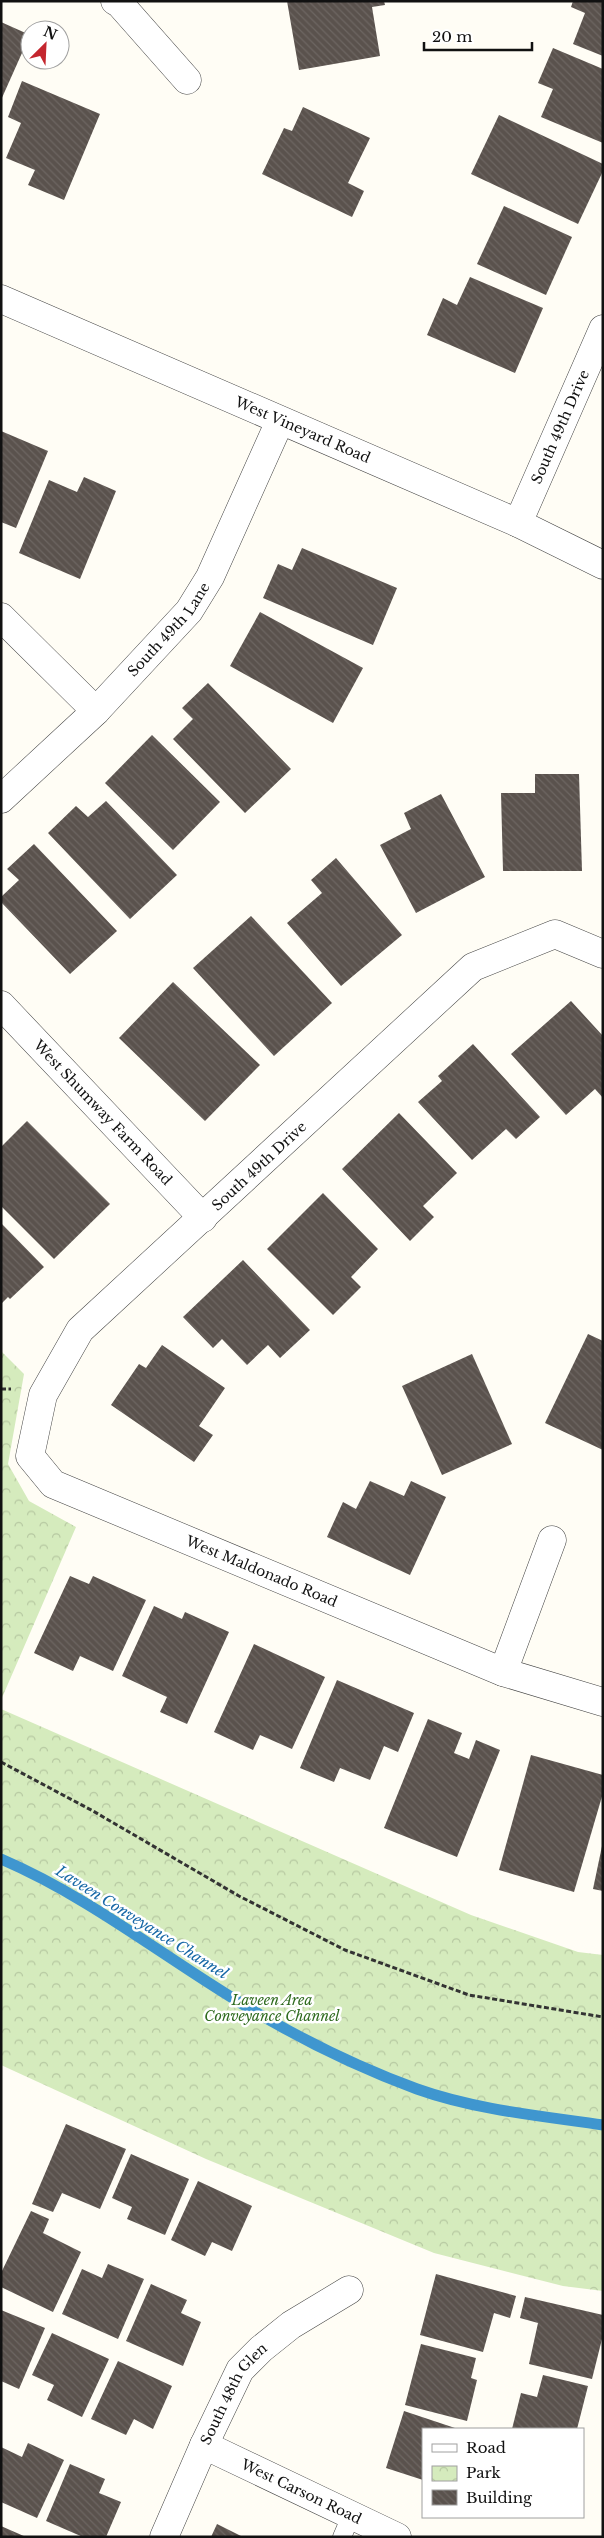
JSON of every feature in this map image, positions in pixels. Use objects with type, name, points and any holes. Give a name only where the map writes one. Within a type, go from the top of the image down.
[{"type":"street","points":[[115,1],[119,3],[187,80]]},
{"type":"street","name":"West Vineyard Road","points":[[1,299],[518,523],[603,565]]},
{"type":"street","name":"South 49th Drive","points":[[518,523],[603,329]]},
{"type":"street","name":"South 49th Lane","points":[[1,800],[96,711],[189,611],[210,577],[280,421]]},
{"type":"street","points":[[1,617],[96,711]]},
{"type":"street","name":"South 49th Drive","points":[[30,1456],[43,1395],[80,1330],[473,967],[556,934],[603,954]]},
{"type":"street","name":"West Shumway Farm Road","points":[[1,1005],[203,1218]]},
{"type":"street","name":"West Maldonado Road","points":[[30,1456],[53,1484],[503,1672],[603,1702]]},
{"type":"street","points":[[503,1672],[552,1540]]},
{"type":"street","name":"South 48th Glen","points":[[164,2537],[204,2445],[240,2370],[260,2349],[291,2325],[349,2290]]},
{"type":"street","name":"West Carson Road","points":[[204,2445],[346,2526],[398,2537]]},
{"type":"path","points":[[1,1762],[93,1811],[239,1896],[346,1950],[469,1995],[603,2017]]},
{"type":"green space","points":[[1,1351],[24,1374],[8,1464],[29,1501],[76,1527],[1,1700]]},
{"type":"green space","name":"Laveen Area Conveyance Channel","points":[[1,1709],[471,1915],[578,1952],[603,1955],[603,2291],[563,2286],[434,2253],[206,2159],[1,2065]]},
{"type":"building","points":[[287,1],[384,1],[385,5],[372,7],[380,56],[299,70]]},
{"type":"building","points":[[573,1],[603,1],[603,56],[573,44],[585,13],[571,7]]},
{"type":"building","points":[[1,22],[20,31],[20,57],[1,100]]},
{"type":"building","points":[[553,48],[603,69],[603,143],[541,117],[553,89],[538,83]]},
{"type":"building","points":[[22,81],[100,114],[64,200],[28,185],[35,170],[6,158],[21,123],[8,117]]},
{"type":"building","points":[[303,107],[370,138],[348,183],[364,191],[352,217],[262,174],[284,128],[292,131]]},
{"type":"building","points":[[499,115],[603,164],[603,171],[578,224],[471,174]]},
{"type":"building","points":[[504,206],[572,237],[546,295],[477,264]]},
{"type":"building","points":[[470,277],[543,308],[515,373],[427,335],[443,298],[457,305]]},
{"type":"building","points":[[1,431],[48,451],[16,528],[1,522]]},
{"type":"building","points":[[84,477],[116,491],[80,579],[19,553],[49,480],[77,492]]},
{"type":"building","points":[[302,548],[397,588],[373,645],[263,598],[278,564],[292,570]]},
{"type":"building","points":[[260,612],[363,668],[333,723],[230,666]]},
{"type":"building","points":[[208,683],[291,769],[245,813],[173,739],[193,719],[182,708]]},
{"type":"building","points":[[152,735],[220,802],[173,850],[105,783]]},
{"type":"building","points":[[535,774],[579,774],[582,871],[503,871],[501,793],[535,793]]},
{"type":"building","points":[[441,794],[485,877],[416,913],[380,845],[411,829],[404,813]]},
{"type":"building","points":[[106,801],[177,875],[130,919],[48,833],[76,806],[88,817]]},
{"type":"building","points":[[34,844],[117,931],[70,974],[1,902],[1,897],[19,880],[7,869]]},
{"type":"building","points":[[336,858],[402,935],[341,986],[287,923],[322,893],[311,880]]},
{"type":"building","points":[[251,916],[332,1003],[274,1056],[193,968]]},
{"type":"building","points":[[173,982],[260,1065],[205,1121],[119,1038]]},
{"type":"building","points":[[571,1001],[603,1036],[603,1098],[595,1089],[566,1115],[511,1054]]},
{"type":"building","points":[[473,1044],[540,1117],[516,1139],[506,1129],[472,1160],[418,1102],[442,1081],[438,1076]]},
{"type":"building","points":[[399,1113],[457,1173],[423,1206],[434,1217],[410,1241],[342,1169]]},
{"type":"building","points":[[27,1121],[110,1204],[54,1259],[1,1206],[1,1147]]},
{"type":"building","points":[[323,1193],[378,1249],[351,1277],[361,1287],[333,1315],[267,1249]]},
{"type":"building","points":[[1,1223],[44,1267],[10,1299],[8,1297],[1,1304]]},
{"type":"building","points":[[243,1260],[310,1330],[280,1358],[268,1345],[247,1365],[222,1339],[213,1348],[183,1317]]},
{"type":"building","points":[[588,1334],[603,1341],[603,1450],[545,1423]]},
{"type":"building","points":[[162,1345],[225,1388],[199,1426],[213,1435],[194,1462],[111,1405],[139,1364],[146,1368]]},
{"type":"building","points":[[472,1354],[512,1444],[442,1475],[402,1386]]},
{"type":"building","points":[[370,1481],[404,1496],[411,1481],[446,1497],[410,1575],[327,1537],[343,1502],[356,1509]]},
{"type":"building","points":[[70,1576],[89,1584],[93,1576],[146,1600],[113,1671],[80,1656],[73,1671],[34,1653]]},
{"type":"building","points":[[154,1606],[182,1619],[185,1612],[229,1632],[187,1724],[160,1712],[167,1697],[122,1676]]},
{"type":"building","points":[[254,1644],[325,1677],[292,1749],[260,1735],[253,1750],[214,1732]]},
{"type":"building","points":[[337,1680],[414,1713],[398,1752],[384,1746],[370,1780],[340,1768],[334,1782],[300,1768]]},
{"type":"building","points":[[428,1719],[462,1733],[454,1753],[469,1759],[476,1740],[500,1750],[457,1857],[384,1828]]},
{"type":"building","points":[[531,1755],[603,1775],[603,1793],[574,1892],[499,1870]]},
{"type":"building","points":[[603,1846],[603,1891],[593,1889]]},
{"type":"building","points":[[66,2124],[126,2149],[100,2209],[62,2193],[53,2212],[32,2204]]},
{"type":"building","points":[[131,2154],[189,2179],[165,2235],[127,2219],[132,2207],[112,2198]]},
{"type":"building","points":[[198,2181],[252,2206],[232,2251],[212,2242],[205,2256],[171,2240]]},
{"type":"building","points":[[31,2211],[49,2219],[43,2233],[81,2252],[53,2312],[1,2287],[1,2273]]},
{"type":"building","points":[[108,2264],[144,2279],[118,2339],[62,2314],[82,2269],[102,2278]]},
{"type":"building","points":[[436,2274],[516,2296],[510,2318],[494,2313],[483,2352],[420,2335]]},
{"type":"building","points":[[151,2284],[187,2300],[181,2313],[201,2322],[183,2366],[126,2341]]},
{"type":"building","points":[[525,2297],[603,2315],[603,2335],[592,2379],[529,2364],[538,2323],[520,2318]]},
{"type":"building","points":[[1,2310],[45,2328],[19,2389],[1,2381]]},
{"type":"building","points":[[52,2333],[109,2359],[82,2417],[47,2400],[54,2385],[32,2375]]},
{"type":"building","points":[[421,2344],[476,2358],[471,2378],[477,2380],[467,2421],[405,2405]]},
{"type":"building","points":[[118,2361],[172,2386],[153,2429],[134,2419],[126,2435],[91,2419]]},
{"type":"building","points":[[543,2375],[588,2386],[577,2428],[512,2428],[521,2393],[537,2397]]},
{"type":"building","points":[[404,2411],[455,2428],[422,2428],[422,2480],[386,2468]]},
{"type":"building","points":[[28,2443],[64,2460],[37,2518],[1,2502],[1,2447],[22,2457]]},
{"type":"building","points":[[70,2464],[105,2479],[99,2493],[121,2502],[106,2537],[83,2537],[46,2521]]},
{"type":"building","points":[[217,2524],[243,2537],[211,2537]]},
{"type":"building","points":[[1,2526],[26,2537],[1,2537]]},
{"type":"waterway","name":"Laveen Conveyance Channel","points":[[1,1859],[72,1895],[205,1981],[273,2022],[362,2067],[417,2089],[462,2102],[509,2112],[603,2125]]}]
